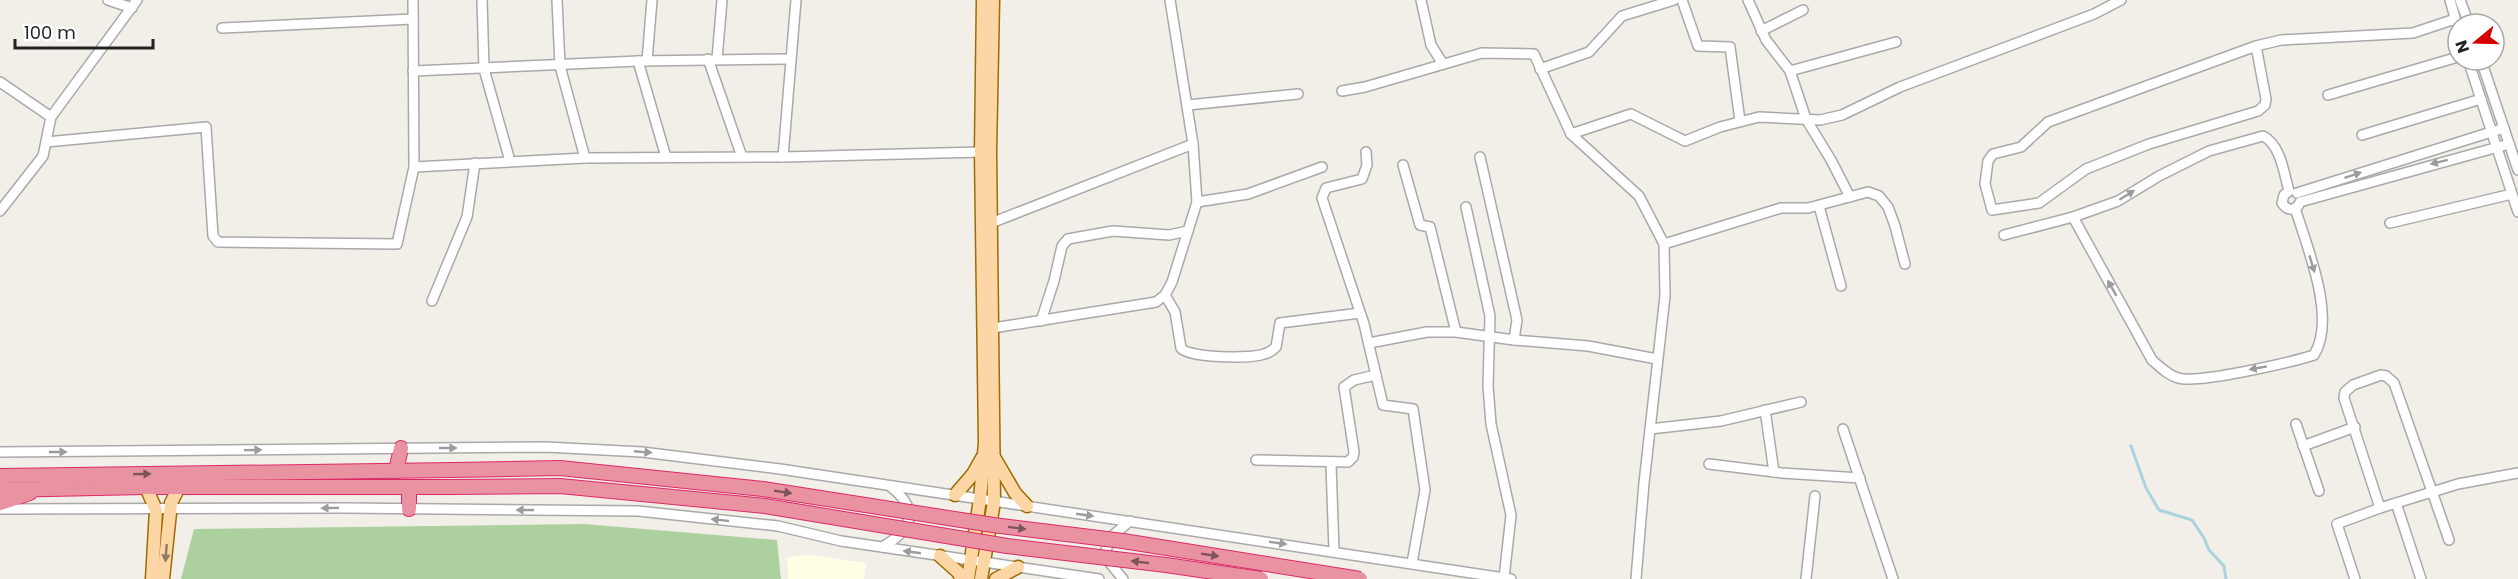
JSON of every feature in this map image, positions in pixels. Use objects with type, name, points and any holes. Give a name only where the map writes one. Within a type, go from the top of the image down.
[{"type":"highway","points":[[396,471],[401,448]]},
{"type":"highway","points":[[0,476],[560,468],[763,489],[993,525],[1123,541],[1360,579]]},
{"type":"highway","points":[[0,490],[146,487],[560,486],[765,506],[1007,546],[1261,579]]},
{"type":"highway","points":[[409,487],[409,509]]},
{"type":"highway","points":[[0,503],[46,488]]},
{"type":"main road","points":[[981,579],[994,502],[989,456],[981,152],[983,0]]},
{"type":"main road","points":[[988,356],[993,328],[991,223],[993,0]]},
{"type":"main road","points":[[955,495],[989,456]]},
{"type":"main road","points":[[968,579],[989,456]]},
{"type":"main road","points":[[989,456],[1027,506]]},
{"type":"main road","points":[[146,487],[156,510],[152,579]]},
{"type":"main road","points":[[163,579],[171,503],[179,487]]},
{"type":"main road","points":[[940,556],[959,573],[961,579]]},
{"type":"main road","points":[[996,579],[1018,567]]},
{"type":"street","points":[[0,211],[43,156],[51,117],[134,4],[108,0]]},
{"type":"street","points":[[46,142],[206,127],[213,236],[218,242],[397,244],[414,166],[413,0]]},
{"type":"street","points":[[482,0],[484,69],[510,161]]},
{"type":"street","points":[[557,0],[560,66],[585,159]]},
{"type":"street","points":[[652,0],[642,61],[666,157]]},
{"type":"street","points":[[722,0],[713,59],[742,157]]},
{"type":"street","points":[[783,157],[796,0]]},
{"type":"street","points":[[993,328],[1156,302],[1165,295],[1172,282],[1197,202],[1188,105],[1170,0]]},
{"type":"street","points":[[1421,0],[1431,45],[1443,64]]},
{"type":"street","points":[[1540,69],[1589,52],[1622,16],[1674,0]]},
{"type":"street","points":[[1682,0],[1698,46],[1730,47],[1740,121]]},
{"type":"street","points":[[1748,0],[1761,31],[1790,71],[1806,119],[1850,197]]},
{"type":"street","points":[[1571,134],[1631,114],[1685,141],[1740,121],[1759,117],[1820,120],[1842,115],[1877,97],[2094,14],[2121,0]]},
{"type":"street","points":[[1761,31],[1803,10]]},
{"type":"street","points":[[222,28],[413,19]]},
{"type":"street","points":[[2256,46],[2266,99],[2265,105],[2258,111],[2149,144],[2086,169],[2039,203],[1992,210],[1985,184],[1988,161],[1993,154],[2021,147],[2048,122],[2256,46],[2281,40],[2414,33],[2446,26]]},
{"type":"street","points":[[1790,71],[1896,42]]},
{"type":"street","points":[[1342,91],[1365,87],[1482,53],[1534,54],[1571,134],[1639,196],[1664,244],[1665,296],[1636,579]]},
{"type":"street","points":[[413,71],[642,61],[790,59]]},
{"type":"street","points":[[2328,95],[2446,61]]},
{"type":"street","points":[[2472,72],[2518,212]]},
{"type":"street","points":[[2485,72],[2518,170]]},
{"type":"street","points":[[0,82],[51,117]]},
{"type":"street","points":[[1188,105],[1298,94]]},
{"type":"street","points":[[2362,135],[2481,99]]},
{"type":"street","points":[[2295,199],[2504,128]]},
{"type":"street","points":[[2004,235],[2073,217],[2118,201],[2159,176],[2208,151],[2263,136],[2269,139],[2277,150],[2295,199],[2322,297],[2320,345],[2314,355],[2291,363],[2197,378],[2180,379],[2166,373],[2152,360],[2073,217]]},
{"type":"street","points":[[991,223],[1193,144]]},
{"type":"street","points":[[2333,187],[2509,144]]},
{"type":"street","points":[[414,166],[666,157],[783,157],[981,152]]},
{"type":"street","points":[[1366,152],[1366,165],[1362,178],[1326,188],[1322,198],[1360,313],[1383,405],[1413,409],[1425,490],[1412,563]]},
{"type":"street","points":[[1480,157],[1517,320],[1514,339]]},
{"type":"street","points":[[432,301],[467,218],[475,163]]},
{"type":"street","points":[[1403,165],[1420,225],[1430,226],[1456,332]]},
{"type":"street","points":[[1197,202],[1248,194],[1322,167]]},
{"type":"street","points":[[1664,244],[1781,208],[1819,206],[1868,192],[1879,196],[1888,207],[1905,264]]},
{"type":"street","points":[[2390,223],[2512,194]]},
{"type":"street","points":[[1819,206],[1841,286]]},
{"type":"street","points":[[0,453],[546,447],[642,452],[780,469],[1508,578],[1511,515],[1491,424],[1488,386],[1490,316],[1466,207]]},
{"type":"street","points":[[1041,321],[1062,246],[1068,239],[1113,231],[1169,235],[1188,231]]},
{"type":"street","points":[[1165,295],[1174,306],[1181,348],[1189,354],[1240,357],[1263,355],[1276,347],[1280,323],[1360,313]]},
{"type":"street","points":[[1369,344],[1427,332],[1456,332],[1588,346],[1657,359]]},
{"type":"street","points":[[1256,460],[1331,464],[1348,462],[1354,452],[1344,387],[1354,380],[1376,375]]},
{"type":"street","points":[[2380,508],[2344,398],[2345,392],[2353,386],[2381,375],[2390,378],[2398,394],[2434,491],[2449,540]]},
{"type":"street","points":[[1650,429],[1713,422],[1801,402]]},
{"type":"street","points":[[1765,410],[1774,472]]},
{"type":"street","points":[[2296,424],[2319,491]]},
{"type":"street","points":[[2303,446],[2355,427]]},
{"type":"street","points":[[1843,429],[1893,579]]},
{"type":"street","points":[[1331,464],[1334,551]]},
{"type":"street","points":[[1709,464],[1774,472],[1860,478]]},
{"type":"street","points":[[2355,579],[2337,524],[2458,484],[2518,473]]},
{"type":"street","points":[[882,547],[905,532],[908,522],[908,510],[904,499],[889,485]]},
{"type":"street","points":[[1806,579],[1815,496]]},
{"type":"street","points":[[2396,503],[2421,579]]},
{"type":"street","points":[[0,509],[638,511],[778,526],[841,541],[1099,579]]},
{"type":"street","points":[[1123,579],[1109,562],[1106,550],[1112,536],[1130,521]]},
{"type":"shaded area","points":[[810,555],[866,563],[864,579],[788,579],[787,557]]},
{"type":"green space","points":[[584,524],[777,540],[781,579],[181,579],[194,529]]},
{"type":"waterway","points":[[2131,446],[2146,488],[2159,510],[2192,520],[2209,550],[2224,566],[2226,579]]}]
